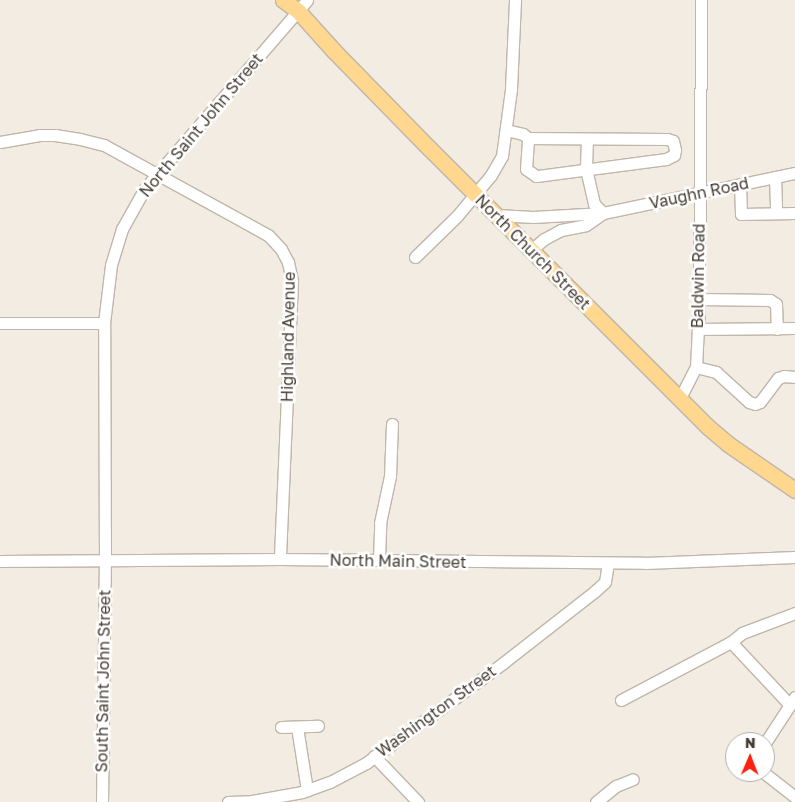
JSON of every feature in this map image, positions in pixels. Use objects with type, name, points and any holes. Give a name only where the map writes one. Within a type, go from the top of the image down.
[{"type":"main road","name":"North Church Street","points":[[283,0],[303,6],[334,51],[531,250],[728,444],[795,490]]},
{"type":"street","points":[[415,257],[456,216],[499,164],[506,130],[511,89],[515,0]]},
{"type":"street","name":"Baldwin Road","points":[[680,398],[696,367],[698,329],[700,0]]},
{"type":"street","name":"North Saint John Street","points":[[105,561],[104,323],[110,274],[116,247],[135,204],[157,173],[303,6]]},
{"type":"street","points":[[506,130],[523,134],[528,138],[666,139],[672,142],[675,150],[674,154],[666,158],[536,176],[526,169],[528,138]]},
{"type":"street","name":"Highland Avenue","points":[[0,142],[39,135],[80,139],[111,149],[269,236],[281,249],[288,262],[292,281],[280,559]]},
{"type":"street","points":[[587,139],[586,169],[594,204],[603,213]]},
{"type":"street","name":"Vaughn Road","points":[[497,215],[548,216],[603,213],[795,173]]},
{"type":"street","points":[[775,177],[776,213]]},
{"type":"street","points":[[740,184],[741,214],[795,213]]},
{"type":"street","name":"Vaughn Road","points":[[531,250],[544,239],[561,230],[586,225],[603,213]]},
{"type":"street","points":[[699,299],[770,300],[776,304],[777,328]]},
{"type":"street","points":[[0,323],[104,323]]},
{"type":"street","points":[[698,329],[795,328]]},
{"type":"street","points":[[696,367],[711,369],[716,372],[749,402],[755,404],[760,402],[778,378],[784,376],[795,377]]},
{"type":"street","points":[[379,560],[380,523],[390,476],[392,424]]},
{"type":"street","name":"North Main Street","points":[[0,561],[280,559],[608,563],[795,557]]},
{"type":"street","name":"South Saint John Street","points":[[102,802],[105,561]]},
{"type":"street","name":"Washington Street","points":[[228,802],[282,797],[307,790],[348,773],[503,663],[596,591],[605,582],[608,563]]},
{"type":"street","points":[[621,700],[731,642],[742,633],[795,612]]},
{"type":"street","points":[[731,642],[792,700],[772,732]]},
{"type":"street","points":[[281,727],[318,726]]},
{"type":"street","points":[[297,727],[307,790]]},
{"type":"street","points":[[374,756],[418,802]]},
{"type":"street","points":[[596,802],[616,786],[633,779]]},
{"type":"street","points":[[775,781],[795,797]]}]
